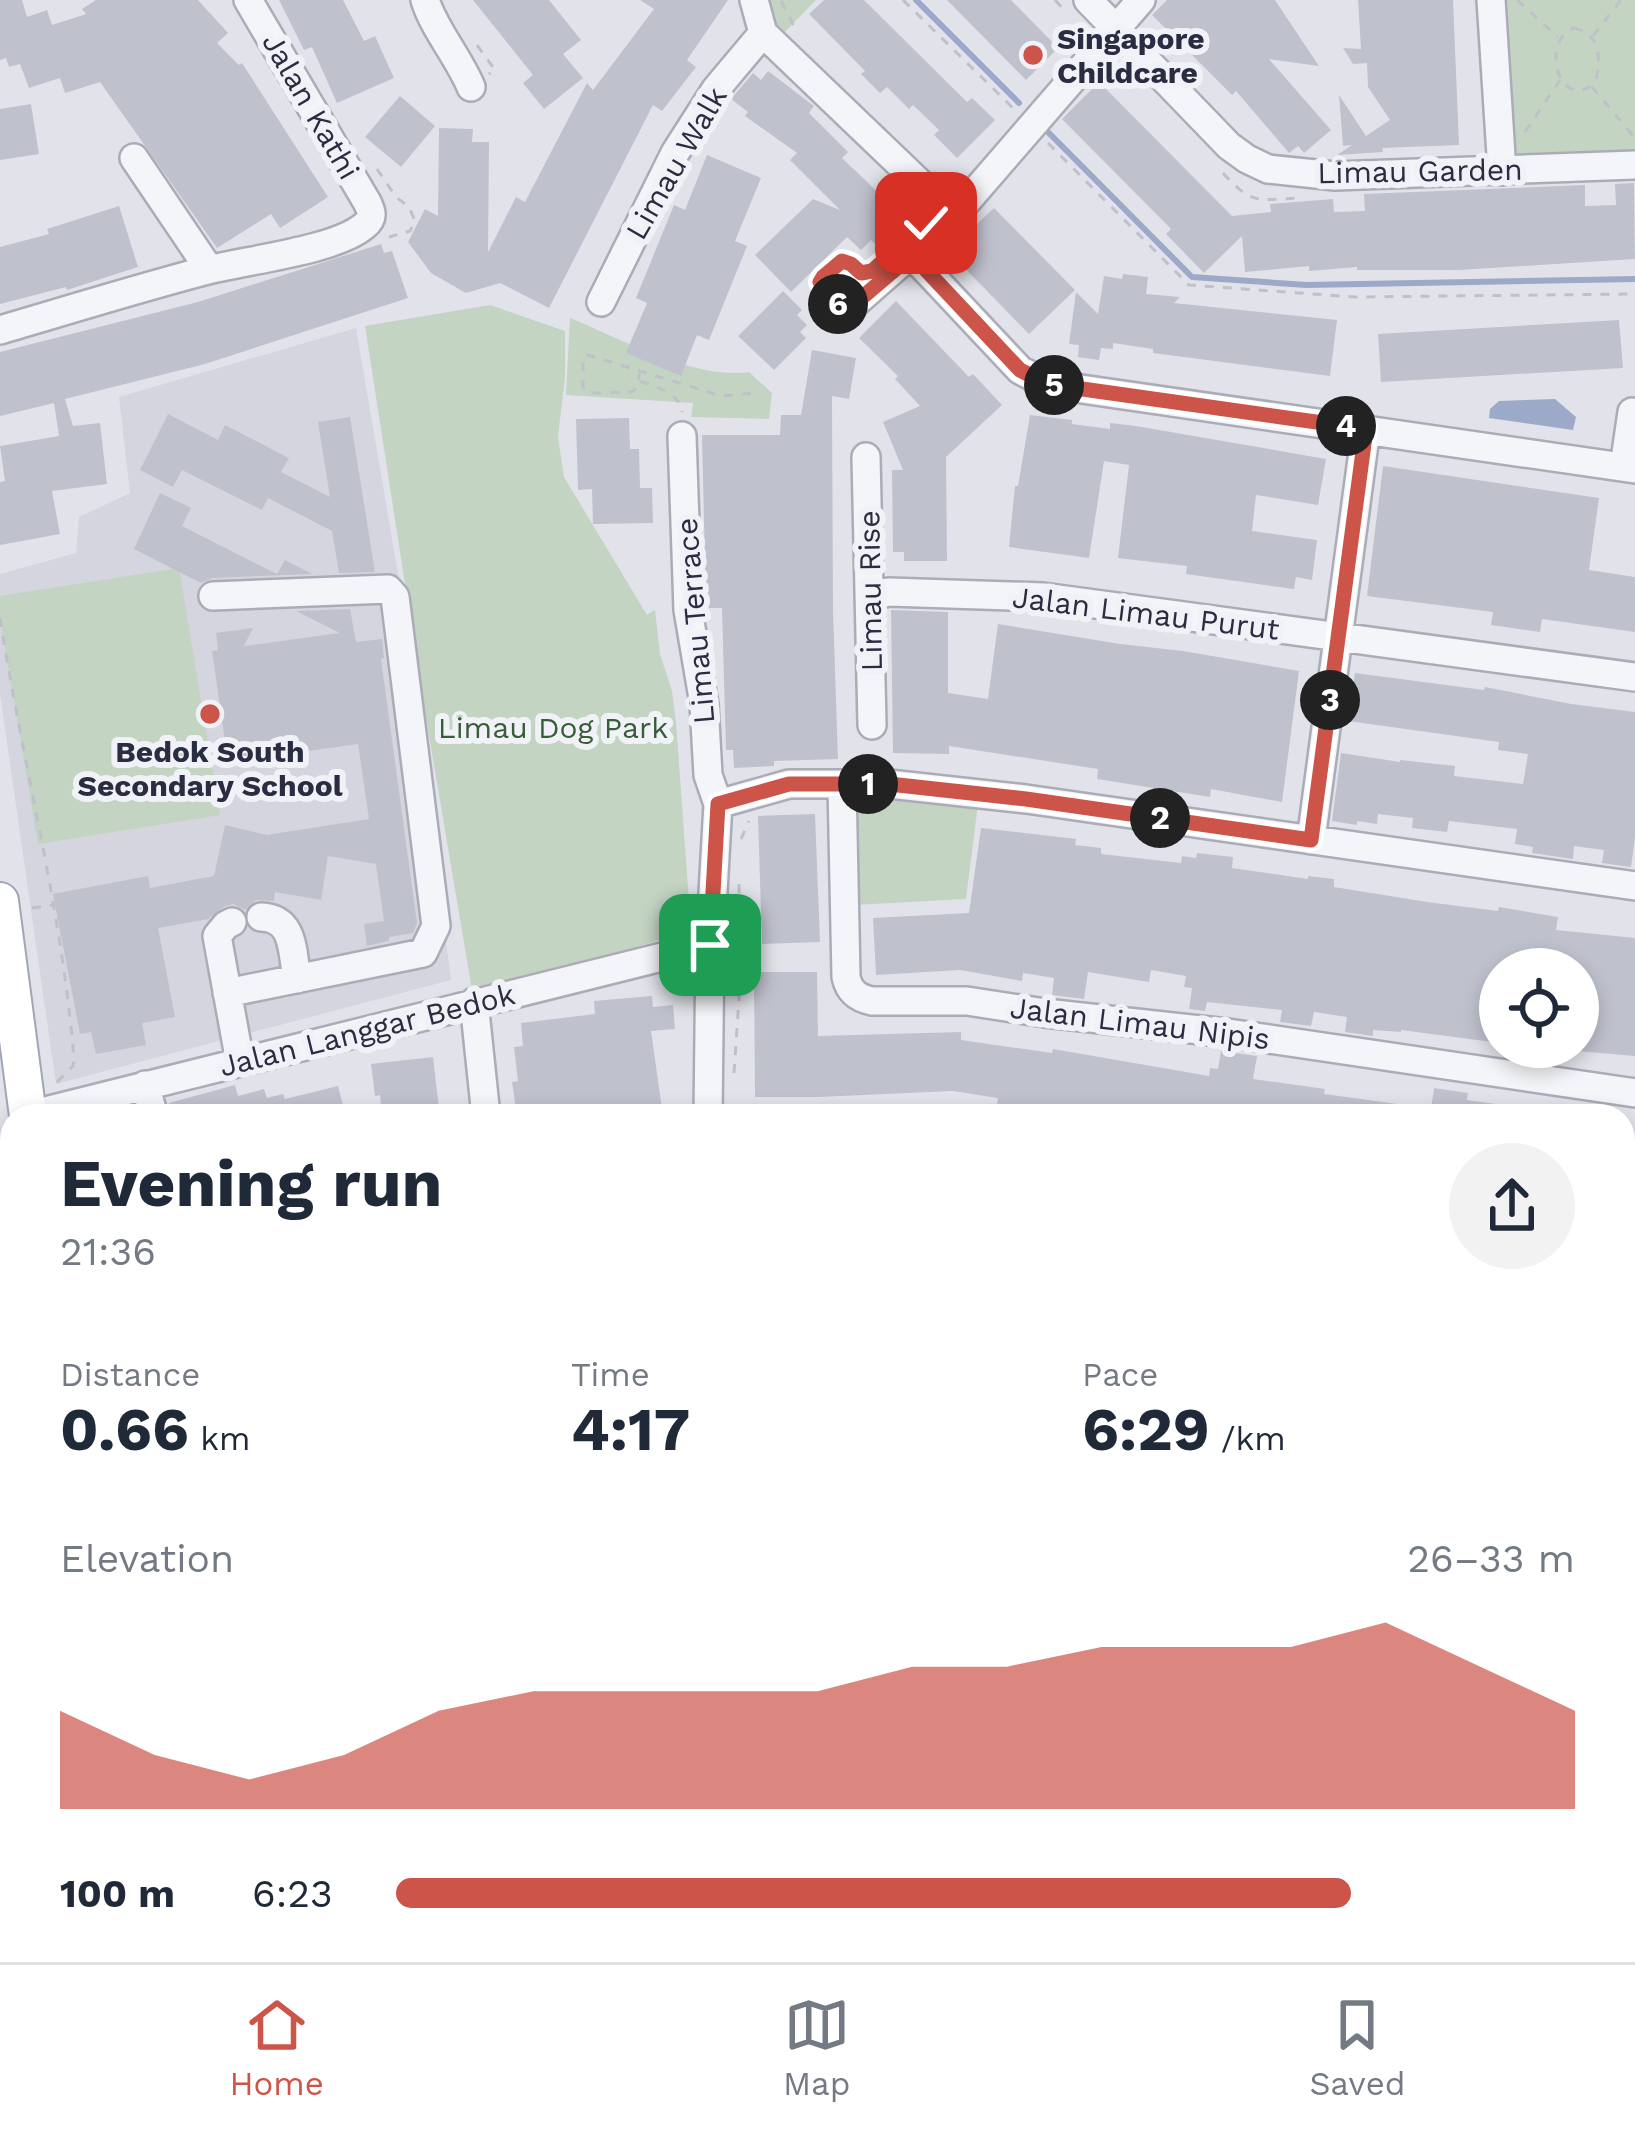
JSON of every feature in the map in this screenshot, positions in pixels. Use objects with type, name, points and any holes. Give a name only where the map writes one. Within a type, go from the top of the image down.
[{"type":"main road","points":[[9,905],[21,1104]]},
{"type":"main road","points":[[0,1048],[17,1104]]},
{"type":"street","name":"Jalan Kathi","points":[[209,269],[340,238],[363,227],[372,214],[248,0]]},
{"type":"street","points":[[425,0],[471,87]]},
{"type":"street","points":[[754,0],[763,33],[954,215]]},
{"type":"street","points":[[845,312],[954,215],[1141,0]]},
{"type":"street","points":[[1491,0],[1502,166]]},
{"type":"street","name":"Limau Garden","points":[[1081,10],[1116,30],[1229,146],[1268,169],[1335,176],[1502,166],[1635,165]]},
{"type":"street","name":"Limau Walk","points":[[602,302],[675,153],[716,89],[763,33]]},
{"type":"street","points":[[0,330],[209,269],[134,158]]},
{"type":"street","points":[[912,255],[1020,370],[1047,384],[1629,468],[1632,412]]},
{"type":"street","points":[[1311,840],[1366,429]]},
{"type":"street","name":"Limau Terrace","points":[[682,436],[688,610],[704,704],[708,776],[718,804]]},
{"type":"street","name":"Limau Rise","points":[[866,457],[872,725]]},
{"type":"street","points":[[213,596],[388,589],[395,597],[436,926],[423,953],[226,993]]},
{"type":"street","name":"Jalan Limau Purut","points":[[870,596],[890,592],[1043,597],[1635,677]]},
{"type":"street","points":[[708,1104],[718,804],[789,784],[889,784],[1026,799],[1635,886]]},
{"type":"street","name":"Jalan Limau Nipis","points":[[842,784],[846,971],[850,988],[863,999],[968,1001],[1228,1033],[1635,1093]]},
{"type":"street","points":[[261,917],[276,919],[287,929],[297,979]]},
{"type":"street","points":[[232,922],[218,936],[240,1062]]},
{"type":"street","name":"Jalan Langgar Bedok","points":[[77,1104],[710,945]]},
{"type":"street","points":[[474,1002],[485,1104]]},
{"type":"street","points":[[146,1085],[151,1104]]},
{"type":"path","points":[[780,0],[801,40]]},
{"type":"path","points":[[903,0],[1190,286],[1355,297],[1635,294]]},
{"type":"path","points":[[1055,0],[1081,10]]},
{"type":"path","points":[[1516,0],[1559,39]]},
{"type":"path","points":[[1592,37],[1621,0]]},
{"type":"path","points":[[1574,28],[1592,37],[1597,50],[1596,79],[1591,86],[1576,90],[1561,78],[1556,63],[1559,39],[1574,28]]},
{"type":"path","points":[[1502,166],[1561,78]]},
{"type":"path","points":[[1591,86],[1635,138]]},
{"type":"path","points":[[845,312],[820,282],[842,261],[861,273]]},
{"type":"path","points":[[640,371],[632,392],[587,392],[583,387],[583,357],[588,355],[721,395],[756,393]]},
{"type":"path","points":[[638,380],[679,400],[682,436]]},
{"type":"path","points":[[0,618],[54,904],[74,1059],[73,1066],[36,1104]]},
{"type":"path","points":[[739,853],[756,808]]},
{"type":"path","points":[[734,1070],[740,985],[739,877]]},
{"type":"path","points":[[9,905],[54,904]]},
{"type":"shaded area","name":"Bedok South Secondary School","points":[[356,328],[403,603],[451,980],[56,1084],[0,694],[0,574],[76,553],[79,517],[130,493],[119,397]]},
{"type":"green space","points":[[757,0],[816,0],[778,39]]},
{"type":"green space","points":[[1495,0],[1635,0],[1635,155],[1495,161]]},
{"type":"green space","name":"Limau Dog Park","points":[[490,305],[565,331],[558,437],[564,477],[647,615],[655,610],[676,722],[691,929],[474,1002],[365,326]]},
{"type":"green space","points":[[570,318],[682,364],[749,372],[772,393],[769,419],[691,417],[693,403],[566,395]]},
{"type":"green space","points":[[179,568],[220,815],[38,844],[0,596]]},
{"type":"green space","points":[[853,793],[978,804],[966,899],[854,905]]},
{"type":"water","points":[[1555,399],[1576,417],[1573,430],[1489,418],[1490,409],[1499,401]]},
{"type":"building","points":[[0,0],[22,0],[27,17],[47,10],[52,25],[86,14],[82,9],[96,0],[198,0],[228,33],[217,43],[242,63],[328,197],[280,228],[271,214],[217,248],[100,82],[65,93],[60,78],[29,88],[20,64],[9,67],[6,58],[0,60]]},
{"type":"building","points":[[279,0],[343,0],[364,41],[375,36],[394,78],[337,103],[312,47],[304,50]]},
{"type":"building","points":[[473,0],[549,0],[581,40],[563,54],[583,78],[544,109],[523,83],[533,75]]},
{"type":"building","points":[[640,0],[728,0],[687,60],[696,67],[662,111],[653,105],[549,308],[500,283],[466,293],[431,273],[408,242],[425,209],[438,216],[439,128],[473,129],[472,142],[489,142],[488,252],[516,197],[525,202],[587,83],[593,90],[654,9]]},
{"type":"building","points":[[824,0],[864,0],[967,102],[972,98],[995,120],[957,158],[934,135],[939,130],[887,87],[880,93],[809,14]]},
{"type":"building","points":[[947,0],[1011,0],[1058,48],[1026,80]]},
{"type":"building","points":[[1167,0],[1275,0],[1319,66],[1269,59],[1331,130],[1304,153],[1298,146],[1289,153],[1236,91],[1232,95],[1152,15]]},
{"type":"building","points":[[1358,0],[1453,0],[1459,145],[1337,155],[1352,145],[1343,146],[1339,95],[1366,136],[1390,120],[1368,87],[1367,63],[1353,64],[1343,48],[1361,49]]},
{"type":"building","points":[[768,71],[814,106],[809,113],[848,152],[842,158],[903,216],[875,244],[871,240],[861,250],[847,237],[791,292],[755,255],[813,199],[840,210],[790,160],[797,153],[745,116],[748,112],[731,99],[753,73],[761,80]]},
{"type":"building","points":[[1099,82],[1232,216],[1271,212],[1270,204],[1333,199],[1334,212],[1365,211],[1364,194],[1585,185],[1585,206],[1616,205],[1615,184],[1634,183],[1635,259],[1460,270],[1357,267],[1309,271],[1309,266],[1245,272],[1242,236],[1204,273],[1166,234],[1171,229],[1062,119]]},
{"type":"building","points":[[400,96],[435,126],[401,167],[365,137]]},
{"type":"building","points":[[31,104],[39,154],[0,160],[0,109]]},
{"type":"building","points":[[707,155],[761,178],[735,241],[747,246],[709,340],[697,335],[681,376],[626,353],[647,303],[636,298],[674,205],[685,210]]},
{"type":"building","points":[[119,206],[138,267],[67,290],[0,304],[0,247],[49,234],[47,229]]},
{"type":"building","points":[[994,208],[1075,290],[1029,334],[948,251]]},
{"type":"building","points":[[381,244],[384,253],[392,251],[408,298],[205,364],[65,399],[73,426],[100,423],[107,484],[52,491],[60,534],[0,545],[0,482],[5,481],[0,446],[59,436],[54,403],[0,416],[0,352],[198,302]]},
{"type":"building","points":[[1123,274],[1148,277],[1146,294],[1180,297],[1174,303],[1337,320],[1330,376],[1153,353],[1153,349],[1113,343],[1113,349],[1101,348],[1099,360],[1078,357],[1079,345],[1069,344],[1076,292],[1098,314],[1104,276],[1122,279]]},
{"type":"building","points":[[783,291],[802,310],[797,315],[807,325],[800,332],[806,338],[774,370],[738,336]]},
{"type":"building","points":[[896,301],[1002,405],[946,457],[947,561],[904,561],[904,552],[893,552],[892,470],[903,470],[883,422],[920,406],[895,379],[898,376],[859,338]]},
{"type":"building","points":[[1619,320],[1623,368],[1381,382],[1378,334]]},
{"type":"building","points":[[812,350],[856,358],[849,399],[832,396],[838,759],[734,768],[733,750],[726,750],[722,608],[706,608],[702,435],[780,435],[781,415],[801,415]]},
{"type":"building","points":[[168,414],[218,440],[225,425],[289,458],[281,472],[330,497],[318,422],[350,417],[375,572],[339,573],[332,531],[268,498],[262,510],[182,470],[173,487],[140,470]]},
{"type":"building","points":[[1030,415],[1110,429],[1110,423],[1136,426],[1326,459],[1318,505],[1256,495],[1252,531],[1317,540],[1312,580],[1296,577],[1294,589],[1186,574],[1187,566],[1118,558],[1129,465],[1104,461],[1089,558],[1009,547],[1015,486]]},
{"type":"building","points":[[629,418],[630,449],[639,449],[640,488],[652,488],[653,523],[593,524],[592,489],[578,490],[576,419]]},
{"type":"building","points":[[1383,466],[1599,498],[1589,570],[1635,577],[1635,632],[1542,619],[1540,632],[1491,625],[1493,612],[1367,596]]},
{"type":"building","points":[[160,493],[191,508],[182,526],[277,574],[285,560],[312,574],[212,578],[201,583],[134,549]]},
{"type":"building","points":[[350,609],[356,642],[382,639],[417,923],[413,933],[367,946],[364,924],[384,921],[376,864],[328,856],[321,900],[275,892],[274,901],[256,900],[245,910],[234,904],[208,919],[158,928],[175,1017],[142,1023],[146,1045],[96,1054],[91,1032],[80,1034],[53,894],[148,876],[150,888],[214,876],[225,825],[267,835],[369,819],[358,744],[228,762],[212,651],[218,650],[216,633],[253,628],[244,646],[340,633],[296,611]]},
{"type":"building","points":[[891,610],[948,612],[948,693],[988,699],[998,624],[1299,671],[1282,802],[1211,789],[1210,797],[1097,779],[1098,769],[949,746],[949,754],[893,753]]},
{"type":"building","points":[[1355,673],[1485,687],[1635,712],[1631,867],[1602,863],[1604,850],[1574,846],[1573,859],[1532,853],[1533,847],[1515,844],[1517,829],[1449,821],[1447,832],[1412,828],[1413,818],[1378,814],[1377,824],[1332,821],[1341,753],[1455,766],[1454,776],[1523,784],[1528,754],[1498,750],[1499,742],[1348,721]]},
{"type":"building","points":[[815,814],[820,942],[762,944],[758,816]]},
{"type":"building","points":[[981,828],[1076,839],[1075,845],[1101,848],[1101,854],[1181,863],[1182,856],[1196,858],[1197,853],[1233,857],[1232,868],[1334,879],[1334,887],[1558,917],[1556,930],[1635,938],[1635,1056],[1599,1053],[1599,948],[1479,948],[1479,1040],[1401,1030],[1373,1030],[1373,1036],[1345,1032],[1347,1017],[1314,1012],[1311,1026],[1280,1022],[1282,1010],[1207,1002],[1205,1011],[1189,1009],[1192,988],[1184,987],[1186,976],[1151,970],[1149,982],[1088,972],[1084,999],[1052,995],[1054,978],[1023,973],[1022,981],[960,970],[876,975],[873,918],[969,913]]},
{"type":"building","points":[[754,972],[817,972],[818,1036],[961,1032],[961,1040],[1052,1053],[1053,1049],[1209,1076],[1210,1068],[1218,1069],[1221,1051],[1257,1056],[1253,1079],[1397,1104],[997,1104],[998,1098],[953,1091],[755,1097]]},
{"type":"building","points":[[652,996],[653,1007],[673,1005],[675,1029],[651,1031],[661,1104],[515,1104],[514,1047],[523,1046],[521,1023],[595,1014],[594,1001]]},
{"type":"building","points":[[433,1057],[439,1104],[381,1104],[380,1095],[375,1096],[371,1064]]},
{"type":"building","points":[[235,1085],[238,1096],[264,1089],[267,1098],[283,1094],[285,1099],[338,1086],[343,1104],[169,1104]]},
{"type":"building","points":[[1434,1088],[1468,1093],[1467,1100],[1496,1104],[1432,1104]]},
{"type":"waterway","points":[[916,0],[1019,103]]},
{"type":"waterway","points":[[1042,126],[1192,277],[1306,285],[1635,279]]},
{"type":"place","name":"Singapore Childcare","points":[[1033,55]]},
{"type":"place","name":"Bedok South Secondary School","points":[[210,714]]},
{"type":"route","points":[[710,945],[718,804],[789,784],[889,784],[1311,840],[1366,429],[1047,384],[1020,370],[912,255],[845,312],[820,282],[842,261],[861,273],[872,271],[926,223]]}]
